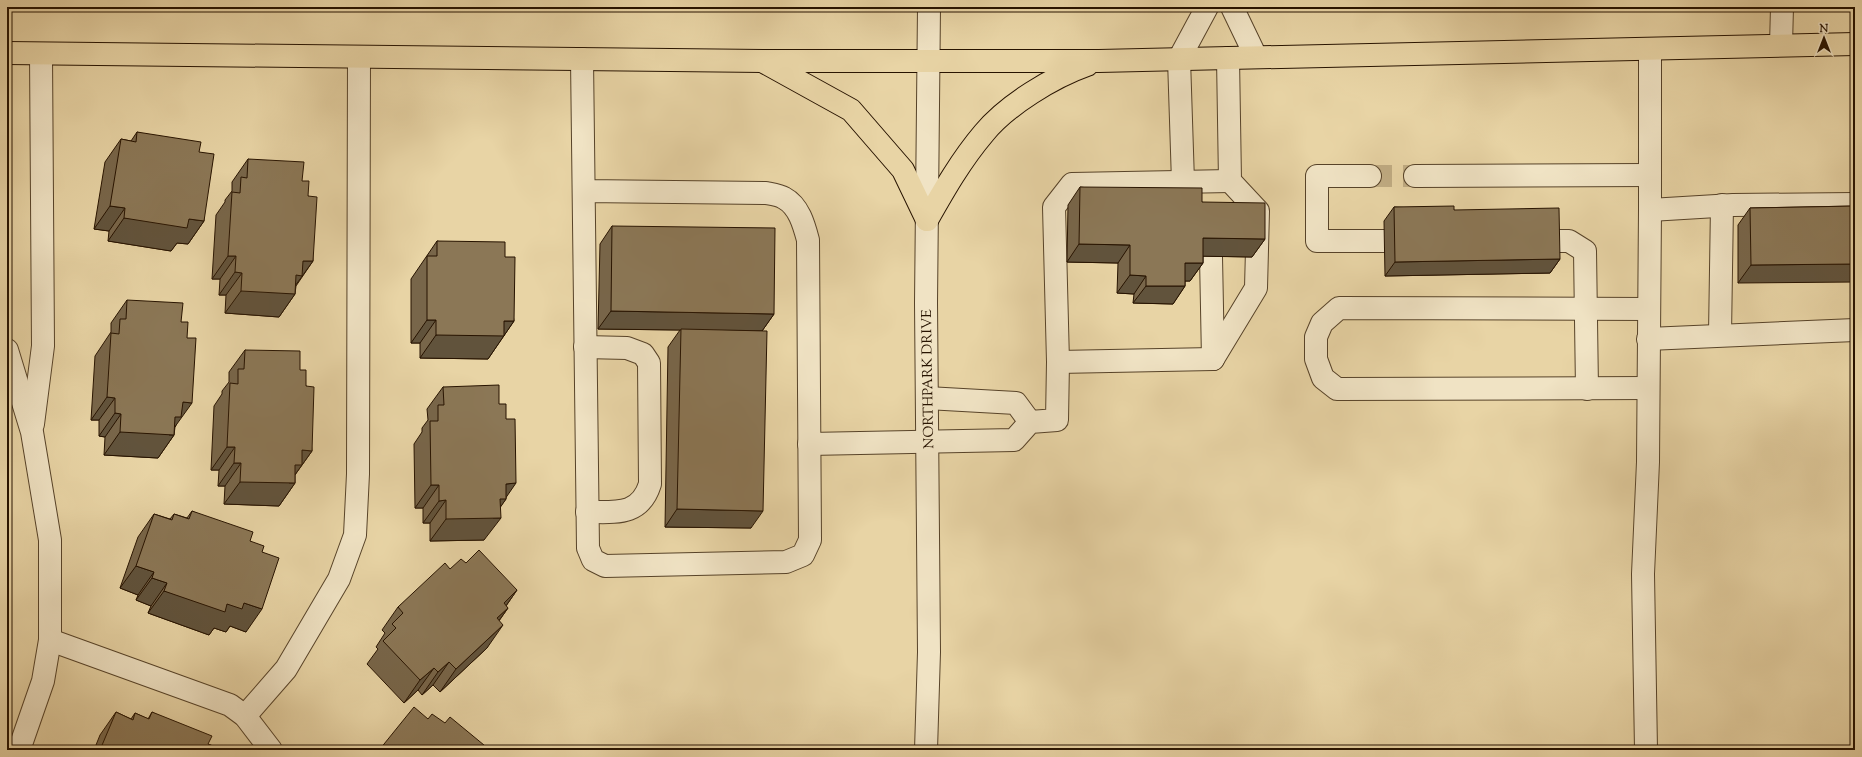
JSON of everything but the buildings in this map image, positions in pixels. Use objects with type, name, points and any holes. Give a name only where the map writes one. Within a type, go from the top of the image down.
[{"type":"main road","points":[[7,53],[763,61],[1100,60],[1855,44]]},
{"type":"main road","points":[[927,220],[951,179],[984,132],[1012,108],[1047,83],[1072,70],[1100,60]]},
{"type":"main road","points":[[763,61],[851,110],[903,170],[927,220]]},
{"type":"street","name":"NORTHPARK DRIVE","points":[[926,750],[929,652],[927,220],[929,7]]},
{"type":"street","points":[[1183,182],[1179,59],[1207,7]]},
{"type":"street","points":[[1232,7],[1256,57]]},
{"type":"street","points":[[1781,45],[1782,7]]},
{"type":"street","points":[[1646,750],[1643,574],[1648,462],[1650,49]]},
{"type":"street","points":[[32,432],[42,346],[41,54]]},
{"type":"street","points":[[245,716],[286,669],[339,579],[355,535],[358,466],[359,57]]},
{"type":"street","points":[[1210,205],[1220,182],[1228,58]]},
{"type":"street","points":[[582,59],[588,548],[592,560],[605,566],[786,562],[803,555],[810,540],[808,240],[803,222],[796,210],[784,198],[766,192],[584,191]]},
{"type":"street","points":[[1415,176],[1650,175]]},
{"type":"street","points":[[1370,176],[1317,176],[1317,240],[1384,241]]},
{"type":"street","points":[[809,444],[1014,440],[1030,422],[1057,420],[1058,362],[1054,207],[1072,184],[1220,182],[1258,211],[1256,288],[1213,359]]},
{"type":"street","points":[[1650,210],[1722,205],[1855,204]]},
{"type":"street","points":[[1720,335],[1722,205]]},
{"type":"street","points":[[1548,241],[1569,241],[1585,251],[1587,389]]},
{"type":"street","points":[[1211,257],[1213,359]]},
{"type":"street","points":[[1648,309],[1340,308],[1322,323],[1316,337],[1316,359],[1323,378],[1337,389],[1648,388]]},
{"type":"street","points":[[1648,339],[1855,330]]},
{"type":"street","points":[[586,347],[627,348],[643,354],[649,363],[650,484],[647,495],[638,504],[630,509],[619,512],[588,512]]},
{"type":"street","points":[[7,350],[32,432],[50,540],[50,640],[43,681],[19,750]]},
{"type":"street","points":[[1058,362],[1213,359]]},
{"type":"street","points":[[927,398],[1016,403],[1030,422]]},
{"type":"street","points":[[50,640],[230,705],[245,716],[271,750]]},
{"type":"tunnel","points":[[1370,176],[1415,176]]}]
